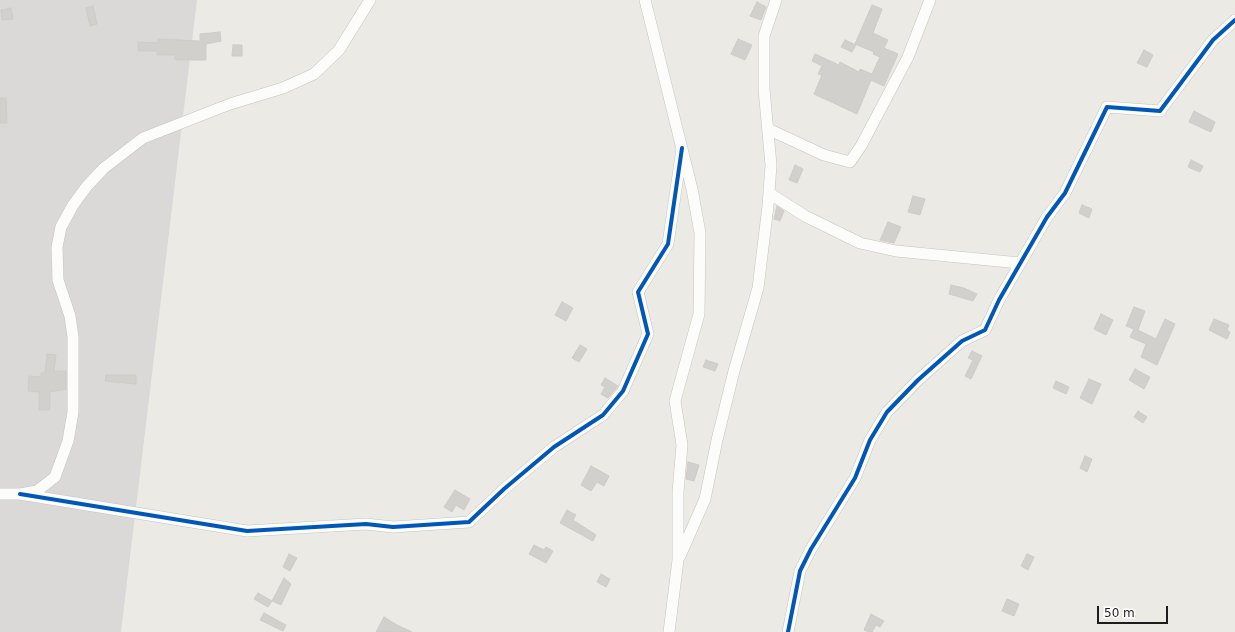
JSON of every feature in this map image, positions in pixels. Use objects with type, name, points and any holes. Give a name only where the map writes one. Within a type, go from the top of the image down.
[{"type":"street","points":[[20,494],[37,490],[54,477],[68,441],[73,412],[73,337],[70,316],[58,280],[57,247],[61,227],[73,205],[87,186],[104,168],[143,138],[230,104],[283,88],[314,74],[339,50],[370,0]]},
{"type":"street","points":[[645,0],[692,189],[700,240],[699,314],[675,401],[682,445],[678,492],[678,560],[669,632]]},
{"type":"street","points":[[678,560],[705,499],[717,440],[758,288],[771,165],[764,89],[764,36],[776,0]]},
{"type":"street","points":[[768,130],[824,154],[850,162],[861,146],[908,57],[930,0]]},
{"type":"street","points":[[788,632],[800,571],[811,549],[855,478],[870,440],[887,412],[918,380],[962,341],[985,330],[999,300],[1020,263],[1047,217],[1065,193],[1106,107],[1160,111],[1214,40],[1235,20]]},
{"type":"street","points":[[0,494],[20,494],[247,531],[366,524],[393,527],[469,522],[504,489],[554,447],[603,415],[624,391],[648,334],[638,292],[668,244],[682,148]]},
{"type":"street","points":[[769,193],[805,216],[860,244],[896,251],[1020,263]]},
{"type":"shaded area","points":[[0,0],[197,0],[121,632],[0,632]]},
{"type":"building","points":[[757,2],[766,7],[761,20],[750,16]]},
{"type":"building","points":[[872,5],[882,9],[873,33],[888,40],[884,48],[898,54],[884,86],[871,80],[857,114],[814,94],[822,75],[818,74],[822,66],[812,61],[815,54],[839,65],[840,62],[859,72],[860,69],[872,74],[880,57],[873,54],[874,52],[855,44]]},
{"type":"building","points":[[93,6],[97,24],[90,26],[86,8]]},
{"type":"building","points":[[11,8],[13,19],[2,20],[1,10]]},
{"type":"building","points":[[220,32],[221,41],[206,44],[206,60],[175,60],[175,55],[157,55],[157,51],[138,51],[138,42],[158,43],[158,39],[200,41],[200,34]]},
{"type":"building","points":[[738,39],[752,45],[745,60],[731,54]]},
{"type":"building","points":[[845,40],[856,45],[852,52],[841,47]]},
{"type":"building","points":[[233,45],[242,45],[242,56],[232,56]]},
{"type":"building","points":[[1144,50],[1153,55],[1147,67],[1137,63]]},
{"type":"building","points":[[0,98],[6,98],[7,123],[0,123]]},
{"type":"building","points":[[1194,111],[1215,122],[1211,132],[1189,122]]},
{"type":"building","points":[[1191,160],[1203,166],[1200,172],[1188,167]]},
{"type":"building","points":[[795,165],[803,169],[797,183],[789,180]]},
{"type":"building","points":[[913,196],[925,199],[920,215],[908,212]]},
{"type":"building","points":[[1082,205],[1092,209],[1089,218],[1079,213]]},
{"type":"building","points":[[777,206],[784,211],[780,221],[774,219]]},
{"type":"building","points":[[888,222],[901,227],[894,243],[880,240]]},
{"type":"building","points":[[951,285],[964,288],[977,294],[973,301],[949,294]]},
{"type":"building","points":[[562,302],[573,308],[566,321],[555,315]]},
{"type":"building","points":[[1134,307],[1145,311],[1138,330],[1156,339],[1165,319],[1175,324],[1157,365],[1141,357],[1146,344],[1130,337],[1134,329],[1126,326]]},
{"type":"building","points":[[1101,314],[1113,320],[1106,335],[1094,329]]},
{"type":"building","points":[[1214,319],[1229,325],[1227,330],[1230,332],[1227,339],[1209,330]]},
{"type":"building","points":[[580,345],[587,349],[579,362],[572,358]]},
{"type":"building","points":[[972,351],[982,356],[971,379],[965,376],[973,360],[968,358]]},
{"type":"building","points":[[47,354],[56,355],[54,371],[66,371],[66,389],[50,392],[50,410],[39,410],[39,392],[28,391],[29,376],[41,377],[41,373],[45,373]]},
{"type":"building","points":[[706,360],[718,364],[715,371],[703,367]]},
{"type":"building","points":[[1135,369],[1150,377],[1144,389],[1129,380]]},
{"type":"building","points":[[106,375],[136,375],[136,384],[105,381]]},
{"type":"building","points":[[605,378],[618,386],[608,398],[601,394],[605,387],[601,385]]},
{"type":"building","points":[[1089,379],[1101,384],[1092,404],[1080,398]]},
{"type":"building","points":[[1056,381],[1069,387],[1066,394],[1053,388]]},
{"type":"building","points":[[1138,411],[1147,417],[1143,423],[1134,417]]},
{"type":"building","points":[[1085,456],[1092,459],[1087,472],[1080,468]]},
{"type":"building","points":[[688,462],[699,465],[694,481],[686,479]]},
{"type":"building","points":[[591,466],[609,476],[604,486],[597,482],[591,491],[581,485]]},
{"type":"building","points":[[455,490],[470,499],[464,510],[456,505],[452,512],[444,507]]},
{"type":"building","points":[[567,510],[576,515],[573,520],[596,535],[593,541],[560,523]]},
{"type":"building","points":[[534,545],[544,550],[546,547],[553,551],[546,563],[529,554]]},
{"type":"building","points":[[289,554],[297,558],[290,571],[283,567]]},
{"type":"building","points":[[1027,554],[1034,557],[1028,570],[1021,566]]},
{"type":"building","points":[[601,574],[610,579],[606,587],[597,582]]},
{"type":"building","points":[[284,578],[291,584],[281,605],[272,601]]},
{"type":"building","points":[[258,593],[272,601],[268,607],[254,599]]},
{"type":"building","points":[[1007,599],[1019,604],[1014,616],[1002,611]]},
{"type":"building","points":[[264,613],[286,625],[283,631],[260,620]]},
{"type":"building","points":[[871,614],[884,621],[880,627],[876,625],[872,632],[869,632],[864,630]]},
{"type":"building","points":[[384,617],[397,625],[412,632],[376,632]]},
{"type":"cycle path","points":[[788,632],[800,571],[811,549],[855,478],[870,440],[887,412],[918,380],[962,341],[985,330],[999,300],[1047,217],[1065,193],[1107,107],[1160,111],[1213,40],[1235,20]]},
{"type":"cycle path","points":[[20,494],[247,531],[366,524],[393,527],[469,522],[504,489],[554,447],[603,415],[623,391],[648,334],[638,292],[668,244],[682,148]]}]
